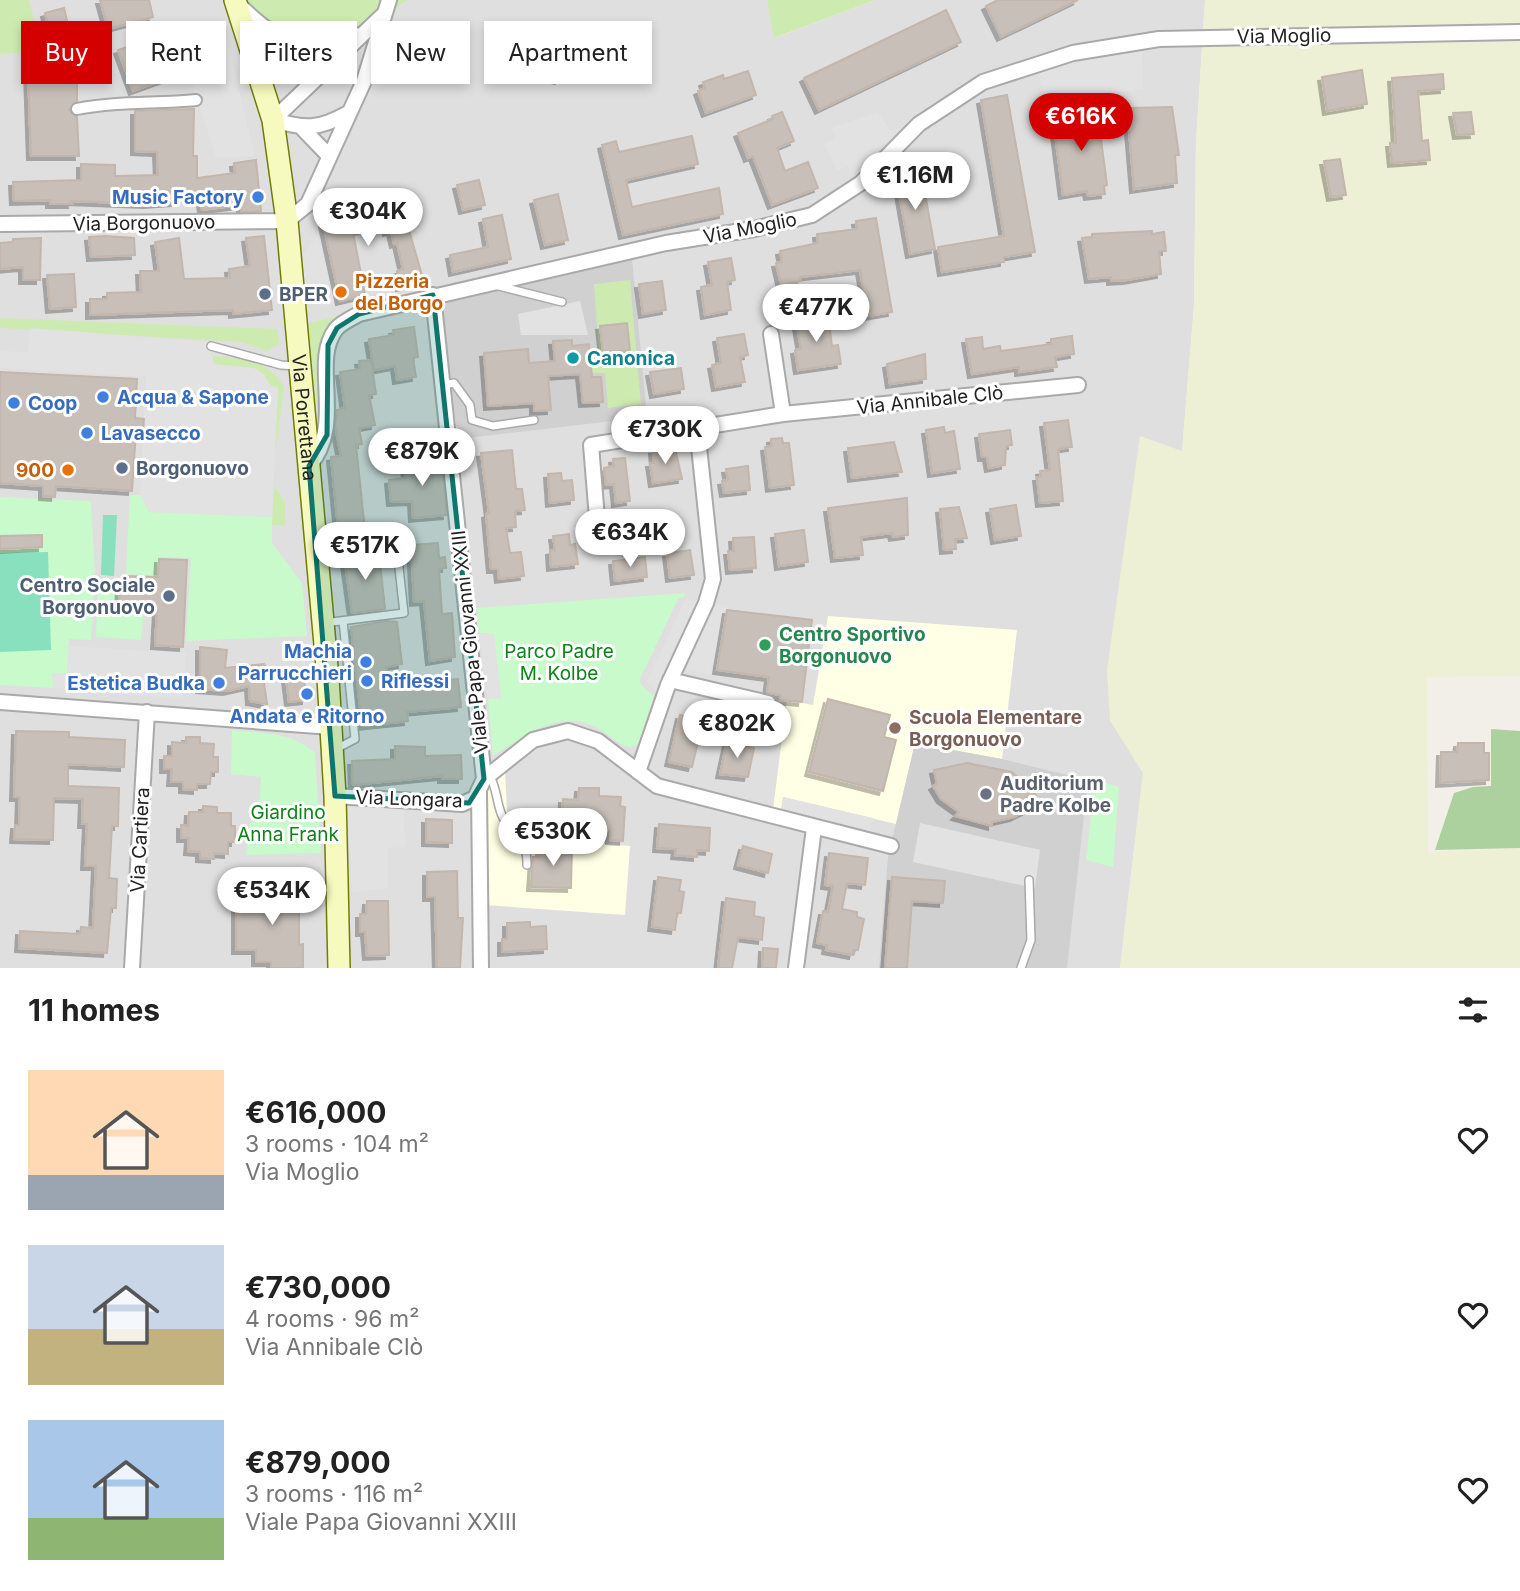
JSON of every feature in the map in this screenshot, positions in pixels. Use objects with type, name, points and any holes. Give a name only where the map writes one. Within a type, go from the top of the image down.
[{"type":"main road","name":"Via Porrettana","points":[[236,1],[273,120],[287,221],[317,551],[333,622],[331,726],[339,968]]},
{"type":"street","points":[[236,1],[268,32],[298,45],[329,43],[364,32]]},
{"type":"street","points":[[348,113],[326,125],[303,129],[273,120],[391,5]]},
{"type":"street","points":[[287,221],[308,204],[364,81],[391,5]]},
{"type":"street","name":"Via Moglio","points":[[309,466],[321,452],[327,435],[328,345],[337,328],[359,314],[433,295],[812,215],[860,183],[919,124],[984,82],[1073,53],[1159,39],[1520,32]]},
{"type":"street","points":[[77,109],[113,102],[155,104],[196,100]]},
{"type":"street","points":[[303,129],[328,156]]},
{"type":"street","name":"Via Borgonuovo","points":[[0,224],[287,221]]},
{"type":"street","name":"Viale Papa Giovanni XXIII","points":[[433,295],[484,782]]},
{"type":"street","points":[[771,334],[783,414]]},
{"type":"street","name":"Via Annibale Clò","points":[[597,518],[591,445],[783,414],[1078,385]]},
{"type":"street","points":[[638,772],[670,680],[706,603],[713,579],[697,428]]},
{"type":"street","points":[[670,680],[768,702]]},
{"type":"street","points":[[0,702],[331,726]]},
{"type":"street","name":"Via Cartiera","points":[[132,968],[147,712]]},
{"type":"street","name":"Viale Papa Giovanni XXIII","points":[[484,782],[500,763],[533,740],[568,731],[598,741],[657,786],[891,846]]},
{"type":"street","name":"Via Longara","points":[[335,796],[462,804],[469,803],[484,782]]},
{"type":"street","name":"Via Longara","points":[[481,968],[484,782]]},
{"type":"street","points":[[796,968],[814,828]]},
{"type":"lane","points":[[488,283],[562,302]]},
{"type":"lane","points":[[211,346],[281,365],[300,366]]},
{"type":"lane","points":[[442,385],[454,383],[470,405],[472,420],[493,426],[534,420]]},
{"type":"lane","points":[[317,551],[391,544],[397,550],[404,613],[333,622],[355,739],[332,751]]},
{"type":"lane","points":[[484,782],[498,791],[501,814],[527,845],[527,865]]},
{"type":"lane","points":[[1021,968],[1031,940],[1029,880]]},
{"type":"highlighted area","points":[[433,295],[484,779],[469,803],[335,796],[309,466],[327,435],[328,345],[337,328],[359,314]]},
{"type":"shaded area","name":"Borgonuovo","points":[[0,0],[237,0],[357,21],[240,21],[240,84],[357,84],[357,21],[371,21],[371,84],[470,84],[470,21],[372,21],[409,0],[767,0],[775,38],[875,0],[1205,0],[1196,141],[1194,305],[1182,452],[1140,436],[1110,720],[1143,773],[1120,968],[0,968]]},
{"type":"shaded area","points":[[1205,0],[1520,0],[1520,676],[1427,677],[1428,853],[1520,848],[1520,968],[1120,968],[1143,773],[1110,720],[1107,670],[1140,436],[1182,451],[1194,305],[1196,141]]},
{"type":"shaded area","points":[[226,37],[255,156],[216,158],[193,84],[226,84]]},
{"type":"shaded area","points":[[1142,41],[1143,89],[1047,102],[1035,65]]},
{"type":"shaded area","points":[[878,112],[893,135],[850,175],[848,166],[837,171],[824,144],[836,139],[831,128]]},
{"type":"shaded area","points":[[318,234],[335,305],[305,304],[300,259]]},
{"type":"shaded area","points":[[632,258],[647,417],[458,439],[441,300]]},
{"type":"shaded area","points":[[580,301],[588,335],[521,335],[518,314]]},
{"type":"shaded area","points":[[30,328],[211,342],[213,364],[254,368],[264,374],[270,385],[278,388],[272,517],[149,512],[140,495],[146,377],[0,368],[0,351],[28,352]]},
{"type":"shaded area","points":[[685,600],[728,606],[710,675],[670,667],[657,692],[647,681]]},
{"type":"shaded area","name":"Scuola Elementare Borgonuovo","points":[[828,616],[1017,630],[1002,759],[915,743],[896,824],[783,797],[780,819],[772,817],[787,700],[813,705]]},
{"type":"shaded area","points":[[479,633],[494,634],[501,699],[488,699]]},
{"type":"shaded area","points":[[69,646],[186,653],[183,699],[53,688],[52,673],[67,674]]},
{"type":"shaded area","points":[[915,743],[1002,759],[1088,780],[1067,968],[879,968],[888,857]]},
{"type":"shaded area","points":[[505,772],[507,811],[531,838],[630,846],[625,915],[485,905],[483,793]]},
{"type":"shaded area","points":[[783,797],[873,818],[870,830],[781,809]]},
{"type":"shaded area","points":[[347,805],[404,808],[405,847],[388,848],[388,888],[352,892]]},
{"type":"shaded area","points":[[920,823],[1040,850],[1035,888],[913,862]]},
{"type":"green space","points":[[0,0],[29,0],[34,21],[21,21],[21,52],[0,54]]},
{"type":"green space","points":[[237,0],[409,0],[357,28],[357,21],[261,21]]},
{"type":"green space","points":[[767,0],[875,0],[774,38]]},
{"type":"green space","points":[[630,280],[641,404],[608,408],[605,373],[590,373],[591,367],[600,366],[594,284]]},
{"type":"green space","points":[[339,316],[330,324],[321,351],[319,427],[308,323]]},
{"type":"green space","points":[[0,318],[277,329],[279,344],[267,351],[241,342],[0,328]]},
{"type":"green space","points":[[211,356],[253,362],[271,371],[284,387],[275,454],[278,388],[270,385],[260,373],[253,370],[216,365]]},
{"type":"green space","points":[[274,485],[285,503],[285,526],[272,525]]},
{"type":"green space","points":[[130,495],[140,495],[149,512],[272,517],[272,543],[302,583],[307,636],[186,641],[191,558],[158,557],[157,576],[126,574]]},
{"type":"green space","points":[[0,497],[91,501],[95,576],[91,640],[69,639],[67,674],[53,673],[53,688],[0,685]]},
{"type":"green space","points":[[103,515],[117,515],[114,576],[101,575]]},
{"type":"green space","points":[[48,552],[51,650],[0,652],[0,553]]},
{"type":"green space","points":[[98,579],[119,579],[117,609],[144,611],[141,640],[96,637]]},
{"type":"green space","name":"Parco Padre M. Kolbe","points":[[685,593],[684,597],[678,599],[640,679],[641,685],[654,696],[639,743],[631,748],[593,726],[567,721],[554,723],[528,734],[493,756],[488,699],[501,698],[494,634],[479,633],[477,608]]},
{"type":"green space","points":[[1491,729],[1520,731],[1520,848],[1435,850],[1454,793],[1473,787],[1491,786]]},
{"type":"green space","name":"Giardino Anna Frank","points":[[232,730],[287,737],[315,753],[321,853],[246,855],[250,822],[258,822],[261,777],[231,774]]},
{"type":"green space","points":[[1095,780],[1119,787],[1113,867],[1086,860]]},
{"type":"building","points":[[100,0],[149,0],[153,17],[126,21],[126,24],[112,28],[112,21],[106,21]]},
{"type":"building","points":[[998,0],[1078,0],[1001,37],[986,6]]},
{"type":"building","points":[[64,8],[67,21],[47,21],[45,13]]},
{"type":"building","points":[[946,10],[961,42],[819,110],[804,78]]},
{"type":"building","points":[[126,47],[126,72],[118,50]]},
{"type":"building","points":[[1362,70],[1367,104],[1327,111],[1322,77]]},
{"type":"building","points":[[748,71],[756,95],[706,113],[698,91],[705,88],[703,82]]},
{"type":"building","points":[[1443,74],[1444,89],[1418,91],[1422,141],[1428,140],[1430,160],[1392,163],[1390,143],[1396,143],[1392,78]]},
{"type":"building","points":[[28,84],[77,84],[77,101],[69,110],[77,117],[79,156],[31,156]]},
{"type":"building","points":[[130,84],[152,84],[133,91]]},
{"type":"building","points":[[1007,95],[1035,252],[1004,257],[1004,262],[942,272],[938,247],[1004,236],[981,100]]},
{"type":"building","points":[[1172,107],[1179,155],[1175,155],[1177,183],[1134,189],[1128,118],[1131,117],[1131,108]]},
{"type":"building","points":[[194,109],[193,156],[197,156],[197,178],[235,173],[234,163],[256,160],[261,211],[241,212],[241,205],[202,210],[200,193],[175,194],[175,202],[148,204],[71,201],[72,204],[50,204],[50,200],[14,201],[13,182],[81,180],[81,164],[115,165],[115,176],[158,175],[157,152],[135,151],[135,111]]},
{"type":"building","points":[[1099,110],[1106,132],[1100,132],[1107,185],[1104,186],[1105,194],[1088,196],[1087,191],[1063,195],[1053,118]]},
{"type":"building","points":[[782,112],[794,141],[777,148],[785,171],[808,162],[818,188],[772,205],[753,156],[748,158],[738,133],[773,119],[772,116]]},
{"type":"building","points":[[1471,112],[1474,134],[1457,135],[1453,113]]},
{"type":"building","points":[[692,136],[698,164],[626,180],[632,207],[719,188],[723,214],[623,235],[602,145],[616,141],[619,152]]},
{"type":"building","points":[[1340,159],[1346,195],[1331,197],[1324,161]]},
{"type":"building","points":[[921,171],[935,249],[910,254],[896,175]]},
{"type":"building","points":[[479,180],[485,205],[463,210],[457,185]]},
{"type":"building","points":[[558,194],[568,240],[545,245],[534,200]]},
{"type":"building","points":[[402,206],[424,282],[400,287],[397,271],[403,269],[397,243],[394,244],[391,231],[387,232],[385,224],[353,232],[365,295],[340,301],[323,223],[331,222],[330,216],[366,208],[367,215]]},
{"type":"building","points":[[502,215],[511,259],[453,272],[450,255],[488,247],[483,219]]},
{"type":"building","points":[[876,218],[892,312],[868,316],[860,270],[800,277],[801,281],[781,285],[776,263],[782,262],[780,251],[818,243],[817,234],[857,229],[856,221]]},
{"type":"building","points":[[1152,231],[1152,234],[1164,232],[1166,251],[1159,251],[1161,274],[1127,280],[1111,281],[1111,277],[1089,279],[1082,238],[1092,237],[1092,234]]},
{"type":"building","points":[[264,236],[272,310],[233,314],[233,310],[90,315],[90,299],[107,299],[107,293],[141,292],[140,271],[159,271],[155,242],[179,238],[184,279],[230,278],[229,269],[250,266],[246,238]]},
{"type":"building","points":[[89,237],[134,238],[135,255],[91,257]]},
{"type":"building","points":[[41,238],[40,280],[23,280],[23,267],[0,269],[0,243],[13,242],[13,239]]},
{"type":"building","points":[[731,258],[735,280],[727,282],[731,310],[705,315],[701,287],[712,285],[708,262]]},
{"type":"building","points":[[74,274],[76,307],[50,309],[47,275]]},
{"type":"building","points":[[662,281],[666,310],[643,314],[639,284]]},
{"type":"building","points":[[828,315],[832,346],[838,345],[841,364],[798,370],[795,350],[801,349],[796,320]]},
{"type":"building","points":[[627,323],[630,350],[603,352],[600,326]]},
{"type":"building","points":[[414,327],[418,357],[413,358],[416,377],[397,380],[395,366],[374,370],[369,339],[394,335],[393,330]]},
{"type":"building","points":[[744,334],[748,355],[740,357],[745,382],[716,387],[712,365],[721,363],[717,338]]},
{"type":"building","points":[[1072,336],[1074,354],[1055,357],[1057,367],[1019,372],[1019,367],[972,374],[966,339],[982,337],[983,349],[1000,346],[1001,351],[1051,344],[1051,339]]},
{"type":"building","points":[[572,340],[572,346],[589,344],[592,377],[601,377],[603,402],[583,403],[580,374],[548,376],[551,410],[534,411],[534,403],[488,406],[484,353],[528,349],[529,363],[555,361],[553,341]]},
{"type":"building","points":[[925,354],[926,379],[890,384],[887,364]]},
{"type":"building","points":[[371,360],[376,394],[369,395],[375,425],[359,428],[362,444],[356,445],[366,540],[342,543],[342,538],[339,538],[331,457],[341,456],[335,425],[337,410],[345,408],[340,372],[360,369],[359,361]]},
{"type":"building","points":[[681,368],[684,389],[654,394],[650,372]]},
{"type":"building","points":[[0,372],[137,379],[135,418],[144,419],[143,432],[136,432],[132,491],[56,486],[55,497],[43,496],[43,486],[0,483]]},
{"type":"building","points":[[1068,420],[1072,447],[1058,449],[1063,501],[1040,503],[1037,477],[1041,477],[1040,471],[1050,470],[1044,423]]},
{"type":"building","points":[[944,427],[945,433],[954,431],[960,469],[932,473],[926,430]]},
{"type":"building","points":[[1010,430],[1012,445],[1006,446],[1005,465],[989,468],[987,457],[982,457],[979,434]]},
{"type":"building","points":[[782,438],[783,443],[789,443],[794,485],[770,488],[765,447],[771,446],[771,439]]},
{"type":"building","points":[[894,442],[902,472],[852,478],[848,448]]},
{"type":"building","points":[[675,448],[682,479],[653,483],[650,463],[654,463],[653,450]]},
{"type":"building","points":[[512,450],[516,489],[522,489],[525,510],[515,511],[516,527],[506,528],[510,553],[521,552],[524,576],[499,579],[498,569],[491,569],[486,514],[489,513],[481,453]]},
{"type":"building","points":[[625,458],[630,501],[616,503],[614,484],[606,485],[604,468],[614,466],[613,459]]},
{"type":"building","points":[[441,459],[447,515],[413,518],[412,501],[391,502],[389,480],[406,478],[405,462]]},
{"type":"building","points":[[748,466],[750,490],[724,493],[722,481],[728,480],[726,469]]},
{"type":"building","points":[[561,473],[562,481],[572,480],[574,500],[550,503],[548,474]]},
{"type":"building","points":[[907,498],[908,535],[893,537],[892,533],[861,537],[863,555],[835,558],[828,508]]},
{"type":"building","points":[[1016,505],[1021,536],[995,540],[990,509]]},
{"type":"building","points":[[959,507],[967,538],[955,539],[956,549],[944,550],[940,509]]},
{"type":"building","points":[[804,530],[808,562],[779,566],[775,534]]},
{"type":"building","points":[[569,534],[570,545],[575,544],[578,564],[551,567],[550,551],[555,550],[553,536]]},
{"type":"building","points":[[42,535],[42,547],[0,549],[0,536]]},
{"type":"building","points":[[754,537],[756,568],[730,570],[728,551],[734,551],[733,538]]},
{"type":"building","points":[[438,543],[439,558],[445,557],[446,568],[439,569],[442,614],[452,613],[455,657],[430,661],[424,601],[414,602],[411,545]]},
{"type":"building","points":[[690,550],[694,575],[670,578],[667,553]]},
{"type":"building","points":[[379,553],[385,609],[352,613],[344,555]]},
{"type":"building","points":[[645,557],[647,577],[615,581],[613,561]]},
{"type":"building","name":"Centro Sociale Borgonuovo","points":[[159,559],[187,560],[183,647],[155,645],[157,610],[119,609],[120,582],[124,582],[124,576],[158,577]]},
{"type":"building","name":"Centro Sportivo Borgonuovo","points":[[727,610],[812,620],[802,702],[780,700],[781,695],[767,693],[769,677],[717,670]]},
{"type":"building","points":[[386,621],[397,622],[402,664],[386,667],[388,686],[458,679],[461,707],[407,712],[408,721],[362,726],[351,627]]},
{"type":"building","points":[[200,647],[227,650],[225,668],[264,664],[270,673],[264,683],[267,704],[250,701],[249,686],[227,691],[200,689]]},
{"type":"building","points":[[304,677],[306,700],[289,702],[286,678]]},
{"type":"building","points":[[828,699],[890,715],[884,737],[896,740],[883,791],[809,772]]},
{"type":"building","points":[[680,715],[703,721],[692,767],[669,762]]},
{"type":"building","points":[[16,731],[69,732],[69,737],[125,740],[124,767],[68,764],[68,786],[119,788],[118,826],[112,826],[109,878],[117,879],[116,908],[111,908],[107,953],[19,948],[20,931],[80,934],[81,927],[93,928],[96,866],[85,866],[87,824],[82,824],[83,799],[54,798],[53,840],[14,839],[15,825],[19,825],[20,797],[14,797]]},
{"type":"building","points":[[186,737],[200,737],[200,743],[214,744],[213,757],[218,757],[218,772],[211,772],[210,784],[197,784],[197,790],[183,789],[183,782],[171,782],[172,769],[164,769],[164,756],[172,756],[172,742],[186,743]]},
{"type":"building","points":[[727,742],[754,748],[748,777],[720,774]]},
{"type":"building","points":[[1458,743],[1484,743],[1484,753],[1489,753],[1489,780],[1440,783],[1441,752],[1457,752]]},
{"type":"building","points":[[395,746],[425,747],[425,756],[461,755],[462,779],[442,779],[442,776],[353,785],[352,761],[395,759]]},
{"type":"building","name":"Auditorium Padre Kolbe","points":[[967,763],[1012,772],[1036,795],[1024,808],[1026,811],[992,822],[992,826],[955,816],[959,812],[941,799],[933,786],[937,784],[934,770]]},
{"type":"building","points":[[579,788],[599,788],[599,796],[621,797],[620,806],[625,807],[623,841],[610,840],[610,830],[577,829],[577,820],[562,819],[563,799],[578,800]]},
{"type":"building","points":[[203,806],[217,807],[217,813],[231,813],[231,826],[235,826],[235,842],[228,842],[228,854],[214,853],[214,859],[200,858],[200,852],[188,851],[189,838],[181,838],[181,825],[188,826],[189,812],[203,812]]},
{"type":"building","points":[[426,819],[452,820],[452,843],[426,842]]},
{"type":"building","points":[[659,824],[710,828],[709,851],[697,850],[697,857],[675,855],[676,849],[657,848]]},
{"type":"building","points":[[540,846],[572,846],[571,888],[531,887],[533,857],[540,857]]},
{"type":"building","points":[[743,846],[772,854],[768,873],[738,865]]},
{"type":"building","points":[[829,853],[868,858],[865,885],[847,883],[842,909],[857,912],[857,917],[864,919],[858,950],[854,950],[853,955],[826,950],[827,945],[817,943],[823,911],[828,912],[833,886],[825,885]]},
{"type":"building","points":[[457,871],[458,918],[463,918],[460,968],[437,968],[435,897],[427,897],[427,872]]},
{"type":"building","points":[[658,877],[681,880],[679,891],[684,892],[675,930],[652,927]]},
{"type":"building","points":[[892,877],[945,881],[943,903],[912,901],[907,968],[885,968]]},
{"type":"building","points":[[270,882],[299,882],[299,945],[303,944],[303,968],[271,968],[271,962],[256,962],[256,950],[236,950],[236,899],[270,899]]},
{"type":"building","points":[[726,898],[755,902],[754,916],[764,918],[762,940],[738,937],[732,968],[718,968]]},
{"type":"building","points":[[367,901],[388,901],[389,955],[367,956],[365,932],[360,932],[360,914],[366,914]]},
{"type":"building","points":[[530,922],[530,927],[546,926],[547,949],[502,952],[502,939],[507,939],[507,923]]},
{"type":"building","points":[[763,948],[778,949],[776,968],[762,968]]},
{"type":"place","name":"Music Factory","points":[[258,197]]},
{"type":"place","name":"Pizzeria del Borgo","points":[[341,292]]},
{"type":"place","name":"BPER","points":[[265,294]]},
{"type":"place","name":"Canonica","points":[[573,358]]},
{"type":"place","name":"Acqua & Sapone","points":[[103,397]]},
{"type":"place","name":"Coop","points":[[14,403]]},
{"type":"place","name":"Lavasecco","points":[[87,433]]},
{"type":"place","name":"Borgonuovo","points":[[122,468]]},
{"type":"place","name":"900","points":[[68,470]]},
{"type":"place","name":"Centro Sociale Borgonuovo","points":[[169,596]]},
{"type":"place","name":"Centro Sportivo Borgonuovo","points":[[765,645]]},
{"type":"place","name":"Machia Parrucchieri","points":[[366,662]]},
{"type":"place","name":"Riflessi","points":[[367,681]]},
{"type":"place","name":"Estetica Budka","points":[[219,683]]},
{"type":"place","name":"Andata e Ritorno","points":[[307,694]]},
{"type":"place","name":"Scuola Elementare Borgonuovo","points":[[895,728]]},
{"type":"place","name":"Auditorium Padre Kolbe","points":[[986,794]]}]
